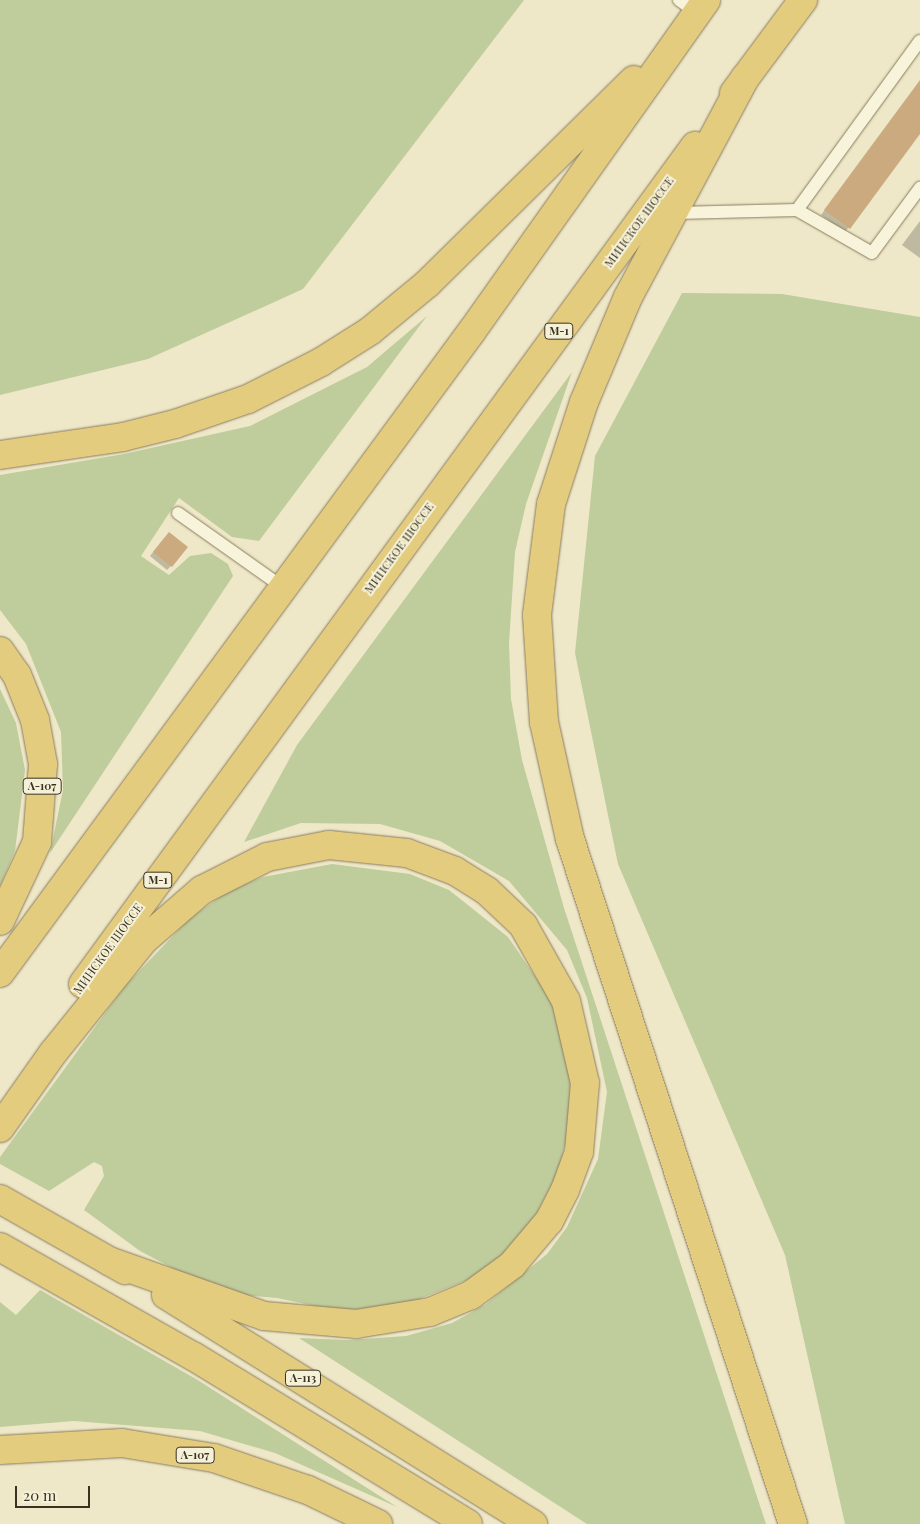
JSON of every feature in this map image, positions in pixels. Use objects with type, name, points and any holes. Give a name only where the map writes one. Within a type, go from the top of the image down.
[{"type":"highway","name":"МИНСКОЕ ШОССЕ","points":[[0,1099],[803,0]]},
{"type":"highway","points":[[0,455],[123,438],[175,424],[248,399],[321,362],[370,331],[428,283],[692,10]]},
{"type":"highway","points":[[0,973],[284,588],[692,10]]},
{"type":"highway","points":[[745,78],[676,213],[625,305],[561,468],[538,584],[541,693],[549,753],[570,840],[793,1524]]},
{"type":"highway","name":"А-107","points":[[0,651],[17,674],[35,720],[42,764],[37,842],[0,921]]},
{"type":"highway","points":[[0,1128],[53,1053],[144,940],[202,890],[267,857],[329,845],[407,853],[455,871],[487,890],[523,925],[550,966],[572,1017],[585,1092],[578,1152],[565,1190],[549,1221],[512,1265],[471,1295],[430,1312],[356,1324],[264,1316],[109,1261]]},
{"type":"highway","name":"А-113","points":[[0,1200],[109,1261],[533,1524]]},
{"type":"highway","points":[[0,1247],[49,1274],[468,1524]]},
{"type":"highway","name":"А-107","points":[[0,1450],[122,1443],[214,1458],[308,1490],[378,1524]]},
{"type":"lane","points":[[797,210],[920,41]]},
{"type":"lane","points":[[676,213],[797,210],[872,253],[920,188]]},
{"type":"lane","points":[[178,513],[284,588]]},
{"type":"green space","points":[[0,0],[524,0],[303,289],[148,359],[0,395]]},
{"type":"green space","points":[[682,293],[782,294],[920,317],[920,1524],[845,1524],[785,1255],[618,864],[575,653],[595,456]]},
{"type":"green space","points":[[427,316],[259,541],[232,537],[179,498],[141,556],[169,575],[190,556],[211,553],[228,564],[233,576],[50,853],[63,790],[61,732],[26,644],[0,610],[0,475],[124,454],[250,426],[367,367]]},
{"type":"green space","points":[[572,372],[526,504],[515,552],[509,643],[511,699],[522,760],[564,908],[766,1524],[587,1524],[299,1338],[348,1340],[406,1336],[452,1323],[486,1304],[547,1254],[567,1227],[598,1159],[607,1092],[587,998],[567,950],[509,881],[440,841],[380,824],[301,823],[244,842],[297,745]]},
{"type":"green space","points":[[0,689],[16,723],[25,770],[15,851],[0,886]]},
{"type":"green space","points":[[332,864],[410,874],[449,890],[508,937],[550,998],[571,1070],[568,1133],[558,1172],[537,1213],[507,1252],[472,1278],[402,1306],[339,1311],[277,1298],[220,1293],[140,1251],[84,1210],[104,1176],[102,1166],[94,1162],[49,1191],[0,1164],[0,1157],[125,986],[189,919],[228,891],[263,877]]},
{"type":"green space","points":[[40,1290],[196,1379],[397,1507],[275,1453],[200,1431],[74,1421],[0,1427],[0,1302],[16,1315]]},
{"type":"building","points":[[920,80],[920,134],[850,229],[824,210]]},
{"type":"building","points":[[169,532],[188,547],[172,567],[153,552]]}]
